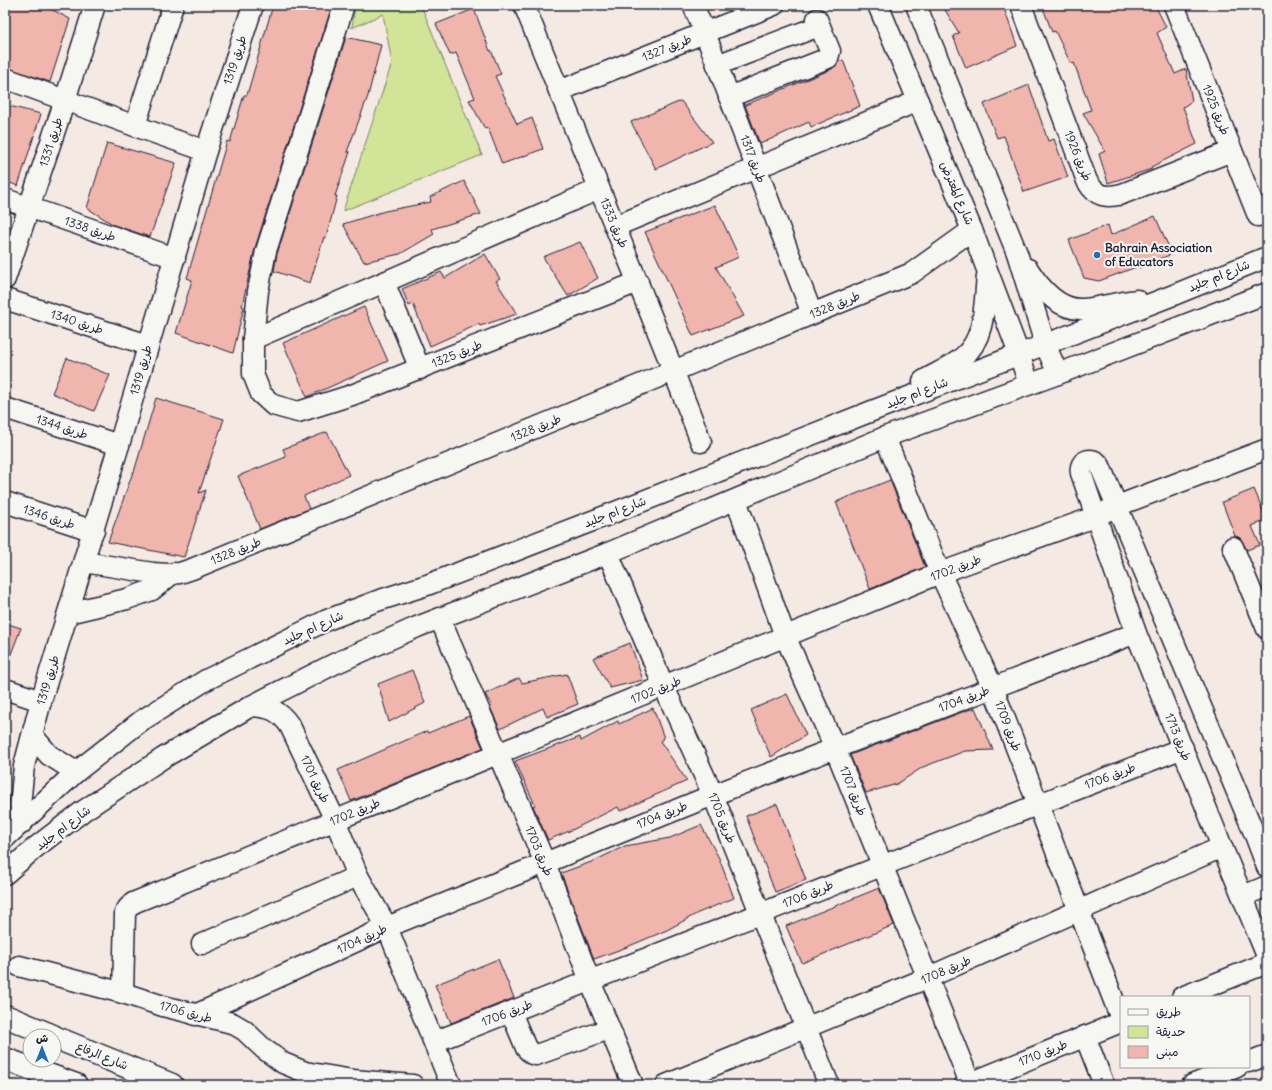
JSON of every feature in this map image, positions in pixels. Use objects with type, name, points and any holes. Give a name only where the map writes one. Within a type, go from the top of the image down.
[{"type":"main road","name":"شارع الرفاع","points":[[5,1016],[34,1028]]},
{"type":"main road","name":"شارع الرفاع","points":[[62,1040],[172,1085]]},
{"type":"main road","points":[[5,1060],[36,1085]]},
{"type":"main road","points":[[5,1060],[76,1085]]},
{"type":"street","name":"طريق 1331","points":[[5,279],[95,5]]},
{"type":"street","points":[[135,126],[173,5]]},
{"type":"street","name":"طريق 1319","points":[[21,824],[20,805],[24,766],[41,701],[94,531],[206,151],[253,5]]},
{"type":"street","points":[[344,5],[266,251],[258,291],[253,339],[600,188]]},
{"type":"street","name":"طريق 1333","points":[[524,5],[616,226],[701,442]]},
{"type":"street","name":"طريق 1317","points":[[693,5],[812,314]]},
{"type":"street","name":"طريق 1327","points":[[559,91],[774,5]]},
{"type":"street","name":"شارع المعترض","points":[[878,5],[972,230],[1029,384]]},
{"type":"street","points":[[916,5],[1017,253],[1045,344],[1058,374]]},
{"type":"street","name":"طريق 1926","points":[[1021,5],[1087,181],[1091,188],[1098,194],[1106,197],[1122,194],[1232,151]]},
{"type":"street","name":"طريق 1925","points":[[1174,5],[1258,216]]},
{"type":"street","points":[[717,65],[818,22],[830,51],[828,58],[729,97]]},
{"type":"street","points":[[5,78],[206,151]]},
{"type":"street","points":[[616,226],[918,101]]},
{"type":"street","name":"طريق 1338","points":[[5,199],[175,258]]},
{"type":"street","name":"طريق 1328","points":[[84,562],[153,574],[174,573],[192,569],[912,273],[972,230]]},
{"type":"street","points":[[1017,253],[1038,284],[1047,294],[1072,308],[1084,309],[1118,302],[1171,296]]},
{"type":"street","name":"شارع ام جليد","points":[[5,838],[76,772],[141,721],[206,680],[327,620],[377,601],[427,585],[593,521],[872,411],[1171,296],[1267,257]]},
{"type":"street","points":[[872,411],[962,358],[974,346],[980,334],[988,272]]},
{"type":"street","points":[[384,282],[420,369]]},
{"type":"street","name":"طريق 1325","points":[[253,339],[253,374],[261,394],[273,405],[298,412],[352,396],[638,282]]},
{"type":"street","name":"شارع ام جليد","points":[[5,874],[36,847],[83,812],[163,758],[251,706],[334,664],[440,619],[608,553],[885,437],[1058,374],[1267,293]]},
{"type":"street","name":"طريق 1340","points":[[5,299],[148,345]]},
{"type":"street","name":"طريق 1344","points":[[5,408],[119,445]]},
{"type":"street","name":"طريق 1709","points":[[885,437],[940,574],[993,688],[1120,1016]]},
{"type":"street","name":"طريق 1702","points":[[123,993],[125,913],[133,903],[664,687],[785,636],[940,574],[1097,516],[1117,506],[1267,449]]},
{"type":"street","name":"طريق 1713","points":[[1117,506],[1098,462],[1089,459],[1085,461],[1080,469],[1136,633],[1267,956]]},
{"type":"street","name":"طريق 1707","points":[[736,500],[785,636],[835,748],[968,1084]]},
{"type":"street","name":"طريق 1346","points":[[5,502],[94,531]]},
{"type":"street","points":[[1117,506],[1267,867]]},
{"type":"street","points":[[1233,547],[1267,629]]},
{"type":"street","name":"طريق 1705","points":[[608,553],[664,687],[713,795],[829,1085]]},
{"type":"street","points":[[68,613],[127,600],[152,590],[174,573]]},
{"type":"street","name":"طريق 1703","points":[[440,619],[545,863],[632,1085]]},
{"type":"street","name":"طريق 1704","points":[[195,1015],[387,927],[713,795],[1136,633]]},
{"type":"street","points":[[5,689],[41,701]]},
{"type":"street","name":"طريق 1701","points":[[251,706],[263,706],[274,710],[284,717],[290,726],[335,820],[358,876],[387,927],[451,1085]]},
{"type":"street","points":[[33,736],[49,755],[76,772]]},
{"type":"street","name":"طريق 1706","points":[[434,1042],[761,914],[882,864],[1183,748]]},
{"type":"street","name":"طريق 1708","points":[[666,1085],[927,978],[1222,847]]},
{"type":"street","points":[[202,944],[358,876]]},
{"type":"street","points":[[1243,896],[1267,886]]},
{"type":"street","points":[[1184,996],[1267,963]]},
{"type":"street","name":"طريق 1706","points":[[19,966],[123,993],[163,1006],[232,1024],[244,1030],[264,1049],[283,1063],[305,1072],[353,1080],[413,1085]]},
{"type":"street","points":[[511,1012],[526,1048],[532,1054],[536,1055],[609,1028]]},
{"type":"street","name":"طريق 1710","points":[[968,1084],[1120,1022]]},
{"type":"street","points":[[1086,1036],[1104,1085]]},
{"type":"street","points":[[1250,1062],[1267,1055]]},
{"type":"street","points":[[1203,1079],[1234,1068]]},
{"type":"green space","points":[[355,5],[421,5],[482,155],[343,211],[392,63],[383,14],[352,28]]},
{"type":"building","points":[[5,5],[43,5],[70,19],[50,82],[5,67]]},
{"type":"building","points":[[273,5],[310,5],[331,9],[255,248],[242,306],[244,307],[233,353],[176,333],[192,280],[187,278],[227,141],[230,142],[244,95],[247,95]]},
{"type":"building","points":[[942,5],[1003,5],[1017,46],[966,68],[953,36],[959,33]]},
{"type":"building","points":[[1042,5],[1155,5],[1166,27],[1157,33],[1175,74],[1186,69],[1192,101],[1183,107],[1197,144],[1151,167],[1152,169],[1108,183],[1099,154],[1105,151],[1083,113],[1091,110],[1074,63],[1071,64],[1055,31],[1052,32]]},
{"type":"building","points":[[474,9],[490,51],[491,50],[501,74],[495,76],[517,124],[532,118],[543,149],[502,164],[488,128],[485,129],[469,100],[475,98],[456,53],[450,55],[436,24]]},
{"type":"building","points":[[346,37],[381,45],[368,96],[347,152],[350,152],[335,196],[337,196],[326,238],[324,237],[310,283],[274,271],[277,254]]},
{"type":"building","points":[[843,60],[860,106],[811,127],[809,122],[760,144],[745,105],[832,69],[838,62]]},
{"type":"building","points":[[1029,85],[1048,141],[1054,139],[1068,177],[1024,192],[1004,136],[997,138],[984,104]]},
{"type":"building","points":[[681,101],[712,142],[656,169],[631,122]]},
{"type":"building","points":[[5,105],[41,114],[18,186],[5,181]]},
{"type":"building","points":[[107,143],[176,163],[150,237],[114,225],[87,208]]},
{"type":"building","points":[[464,181],[481,214],[432,229],[434,234],[400,254],[364,262],[343,224],[385,211],[431,202],[430,197]]},
{"type":"building","points":[[715,205],[739,257],[716,267],[744,316],[693,336],[645,232]]},
{"type":"building","points":[[1155,216],[1172,254],[1139,268],[1139,266],[1099,281],[1084,278],[1069,240],[1108,225],[1111,235]]},
{"type":"building","points":[[580,242],[598,278],[568,296],[543,257]]},
{"type":"building","points":[[485,254],[500,279],[496,281],[517,314],[480,326],[479,324],[430,346],[413,304],[409,306],[402,289],[441,272],[445,278]]},
{"type":"building","points":[[364,307],[388,361],[307,397],[283,343]]},
{"type":"building","points":[[67,358],[110,375],[94,411],[52,393]]},
{"type":"building","points":[[156,398],[224,419],[199,493],[206,490],[184,557],[108,542],[134,472]]},
{"type":"building","points":[[327,432],[349,475],[304,496],[309,509],[260,529],[238,476],[286,457],[283,449]]},
{"type":"building","points":[[890,480],[925,567],[870,589],[836,502]]},
{"type":"building","points":[[1254,489],[1267,520],[1252,526],[1260,545],[1247,550],[1240,538],[1235,536],[1222,502]]},
{"type":"building","points":[[5,623],[21,628],[6,667],[5,666]]},
{"type":"building","points":[[630,643],[643,680],[610,688],[593,658]]},
{"type":"building","points":[[412,670],[425,703],[389,722],[378,684]]},
{"type":"building","points":[[567,674],[578,704],[547,717],[543,708],[500,729],[490,707],[492,706],[485,694],[519,678],[522,683]]},
{"type":"building","points":[[787,694],[806,735],[771,757],[751,710]]},
{"type":"building","points":[[653,708],[664,738],[660,741],[687,781],[620,811],[618,807],[548,840],[533,806],[535,805],[515,761],[580,737],[581,741],[618,721],[619,724]]},
{"type":"building","points":[[975,708],[993,750],[965,751],[923,767],[897,784],[866,793],[850,755]]},
{"type":"building","points":[[469,716],[483,748],[351,801],[338,770],[427,731],[428,733]]},
{"type":"building","points":[[777,804],[806,880],[775,892],[746,816]]},
{"type":"building","points":[[701,825],[719,858],[734,898],[698,913],[667,930],[594,959],[561,873],[594,861],[625,846],[670,838]]},
{"type":"building","points":[[879,888],[894,925],[802,963],[786,926]]},
{"type":"building","points":[[498,959],[514,998],[451,1023],[435,985]]},
{"type":"place","name":"Bahrain Association of Educators","points":[[1097,255]]}]
